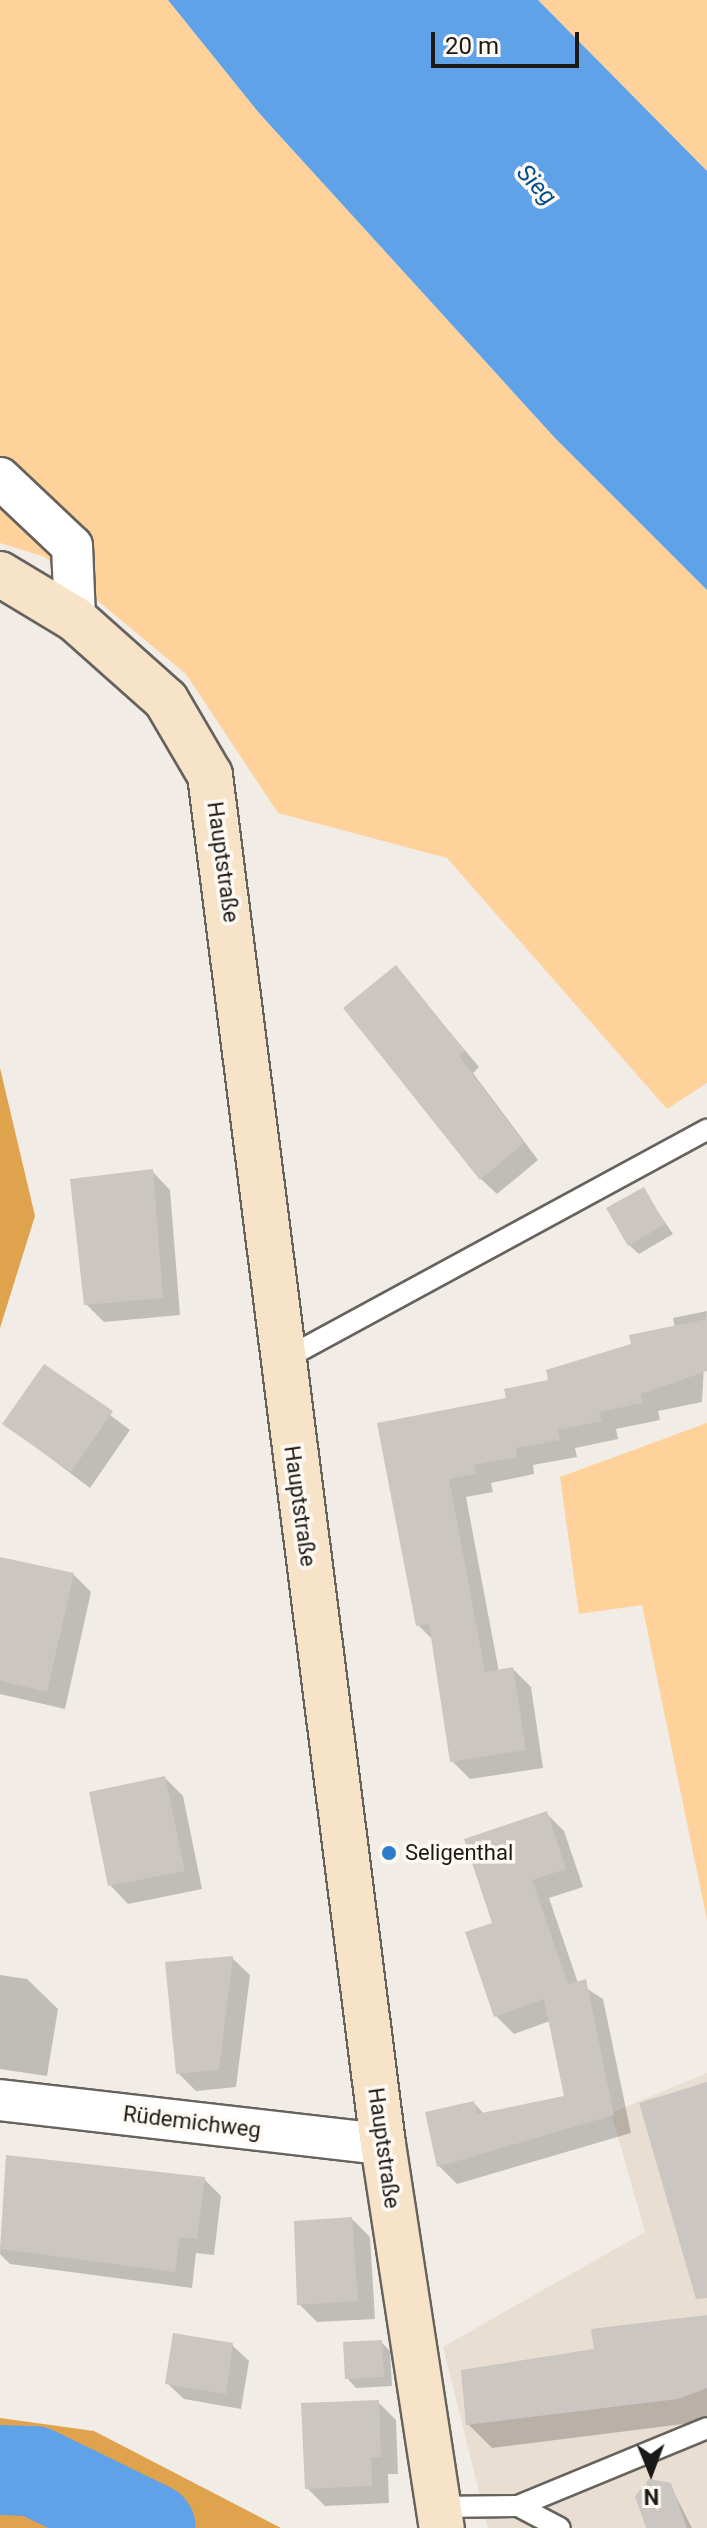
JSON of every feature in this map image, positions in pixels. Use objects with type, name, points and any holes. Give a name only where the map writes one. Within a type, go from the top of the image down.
[{"type":"main road","name":"Hauptstraße","points":[[0,574],[75,619],[166,700],[210,775],[281,1361],[383,2144],[438,2518]]},
{"type":"street","points":[[0,478],[72,546],[75,619]]},
{"type":"street","name":"Rüdemichweg","points":[[0,2100],[383,2144]]},
{"type":"lane","points":[[281,1361],[707,1130]]},
{"type":"lane","points":[[438,2518],[518,2506],[707,2428]]},
{"type":"lane","points":[[518,2506],[560,2528]]},
{"type":"shaded area","points":[[0,0],[168,0],[259,113],[555,438],[707,590],[707,1083],[667,1109],[447,858],[278,813],[186,674],[45,557],[0,543]]},
{"type":"shaded area","points":[[538,0],[707,0],[707,171]]},
{"type":"shaded area","points":[[0,1068],[35,1216],[0,1328]]},
{"type":"shaded area","points":[[707,1423],[707,1920],[642,1605],[579,1614],[560,1477]]},
{"type":"shaded area","points":[[707,2073],[707,2528],[488,2528],[443,2347],[645,2232],[611,2113]]},
{"type":"shaded area","points":[[0,2418],[94,2431],[281,2528],[0,2528]]},
{"type":"water","name":"Sieg","points":[[168,0],[538,0],[707,171],[707,590],[555,438],[259,113]]},
{"type":"building","points":[[396,965],[465,1051],[459,1056],[524,1143],[480,1180],[343,1008]]},
{"type":"building","points":[[153,1169],[163,1298],[84,1305],[70,1179]]},
{"type":"building","points":[[644,1187],[665,1224],[628,1246],[606,1208]]},
{"type":"building","points":[[707,1319],[707,1371],[641,1394],[643,1403],[599,1412],[602,1421],[558,1430],[560,1440],[516,1448],[517,1457],[474,1465],[476,1474],[449,1479],[485,1672],[513,1667],[526,1750],[450,1762],[429,1624],[416,1626],[377,1423],[506,1398],[504,1389],[548,1380],[546,1370],[631,1344],[629,1335]]},
{"type":"building","points":[[44,1364],[113,1411],[71,1472],[2,1424]]},
{"type":"building","points":[[0,1557],[74,1573],[47,1692],[0,1681]]},
{"type":"building","points":[[165,1776],[185,1871],[108,1886],[89,1792]]},
{"type":"building","points":[[547,1811],[566,1869],[532,1880],[568,1984],[586,1979],[614,2115],[437,2167],[425,2112],[474,2101],[477,2114],[564,2096],[544,1999],[494,2017],[465,1932],[492,1923],[464,1839]]},
{"type":"building","points":[[233,1956],[219,2070],[176,2074],[165,1962]]},
{"type":"building","points":[[707,2082],[707,2298],[696,2299],[639,2103]]},
{"type":"building","points":[[6,2155],[205,2177],[197,2239],[180,2237],[175,2272],[0,2249]]},
{"type":"building","points":[[352,2217],[358,2301],[297,2305],[294,2221]]},
{"type":"building","points":[[707,2315],[707,2388],[678,2399],[466,2425],[461,2370],[594,2349],[591,2329]]},
{"type":"building","points":[[173,2333],[233,2343],[226,2394],[165,2384]]},
{"type":"building","points":[[382,2340],[384,2377],[345,2379],[343,2342]]},
{"type":"building","points":[[379,2400],[381,2457],[371,2457],[372,2486],[305,2489],[301,2403]]},
{"type":"building","points":[[649,2479],[671,2483],[687,2528],[646,2528],[635,2496]]},
{"type":"waterway","points":[[0,2470],[34,2471],[151,2528]]},
{"type":"place","name":"Seligenthal","points":[[389,1853]]}]
